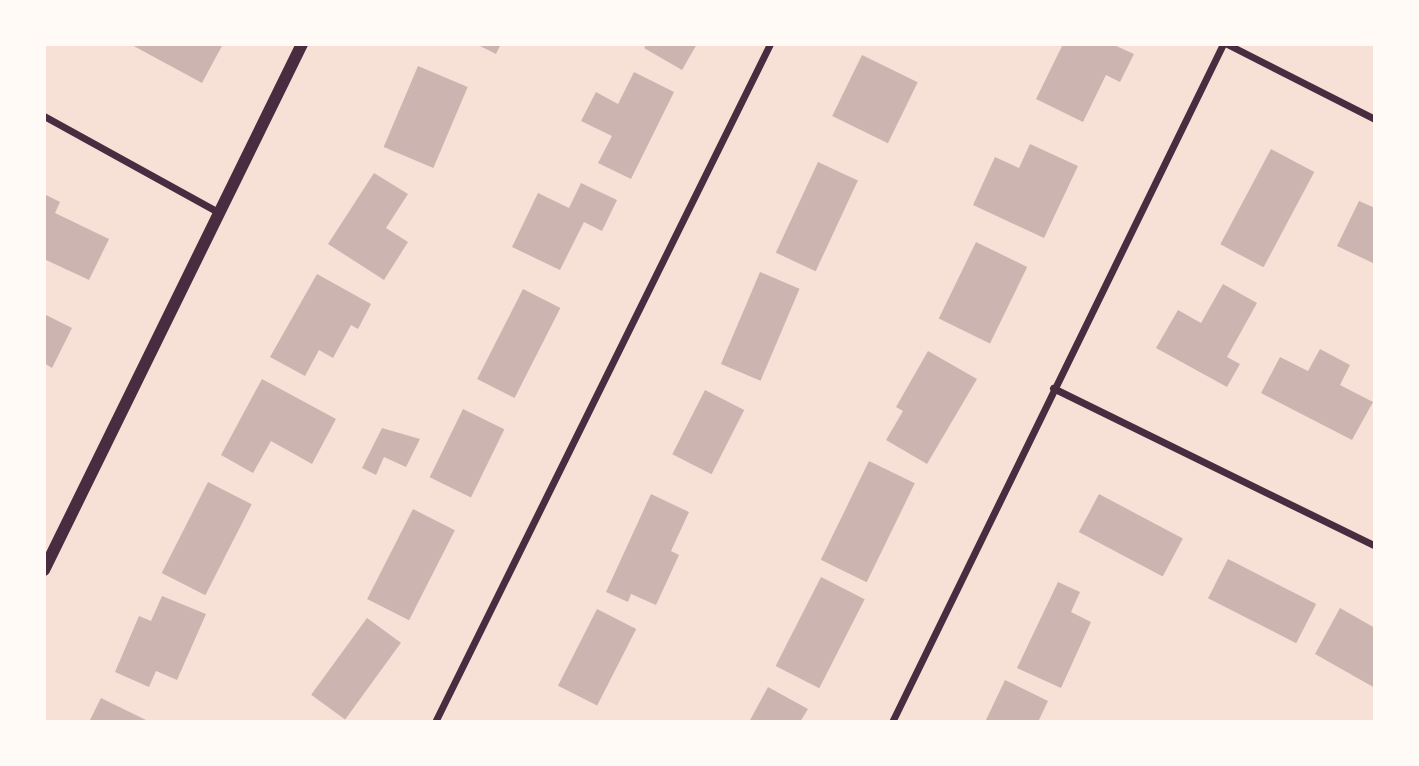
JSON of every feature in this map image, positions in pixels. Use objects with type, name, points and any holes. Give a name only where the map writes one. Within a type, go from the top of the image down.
[{"type":"street","points":[[44,570],[302,44]]},
{"type":"street","points":[[435,722],[770,44]]},
{"type":"street","points":[[892,722],[1052,388],[1225,44],[1375,119]]},
{"type":"street","points":[[44,116],[218,212]]},
{"type":"street","points":[[1052,388],[1375,546]]},
{"type":"building","points":[[130,44],[223,44],[202,83]]},
{"type":"building","points":[[476,44],[501,44],[496,54]]},
{"type":"building","points":[[647,44],[697,44],[682,70],[644,48]]},
{"type":"building","points":[[1063,44],[1112,44],[1134,54],[1120,82],[1106,75],[1083,122],[1036,99]]},
{"type":"building","points":[[862,55],[918,82],[888,143],[832,116]]},
{"type":"building","points":[[418,66],[468,87],[433,168],[384,147]]},
{"type":"building","points":[[634,72],[674,92],[631,179],[598,163],[612,136],[581,121],[596,92],[618,104]]},
{"type":"building","points":[[1030,144],[1078,166],[1044,238],[973,205],[995,157],[1019,168]]},
{"type":"building","points":[[1271,149],[1314,172],[1264,267],[1220,244]]},
{"type":"building","points":[[818,162],[858,181],[816,271],[776,253]]},
{"type":"building","points":[[374,173],[408,194],[386,228],[408,242],[384,280],[328,244]]},
{"type":"building","points":[[581,183],[617,200],[602,231],[584,222],[560,270],[512,247],[538,193],[569,208]]},
{"type":"building","points":[[44,194],[60,202],[55,213],[109,239],[89,280],[44,259]]},
{"type":"building","points":[[1359,201],[1375,208],[1375,264],[1337,246]]},
{"type":"building","points":[[976,242],[1027,267],[990,343],[939,318]]},
{"type":"building","points":[[760,272],[800,289],[761,381],[721,364]]},
{"type":"building","points":[[317,274],[371,304],[358,329],[351,325],[333,358],[319,350],[305,376],[270,357]]},
{"type":"building","points":[[1223,284],[1257,303],[1227,357],[1240,364],[1227,387],[1156,348],[1178,310],[1201,323]]},
{"type":"building","points":[[523,289],[560,308],[515,398],[477,379]]},
{"type":"building","points":[[44,314],[72,328],[52,368],[44,363]]},
{"type":"building","points":[[1320,349],[1350,365],[1340,385],[1373,402],[1352,440],[1261,393],[1280,357],[1308,371]]},
{"type":"building","points":[[928,351],[977,379],[927,464],[886,440],[903,411],[896,407]]},
{"type":"building","points":[[262,379],[336,419],[312,464],[271,441],[253,473],[221,455]]},
{"type":"building","points":[[705,390],[744,410],[712,474],[672,454]]},
{"type":"building","points":[[463,409],[504,429],[471,497],[430,477]]},
{"type":"building","points":[[382,428],[420,439],[406,467],[384,457],[376,475],[362,468]]},
{"type":"building","points":[[869,461],[915,483],[867,582],[821,560]]},
{"type":"building","points":[[208,482],[252,504],[205,595],[162,573]]},
{"type":"building","points":[[651,494],[689,512],[671,551],[679,555],[656,605],[631,594],[628,602],[606,592]]},
{"type":"building","points":[[1099,494],[1183,539],[1163,577],[1079,532]]},
{"type":"building","points":[[413,509],[455,530],[409,620],[367,599]]},
{"type":"building","points":[[1228,559],[1316,604],[1296,643],[1208,598]]},
{"type":"building","points":[[821,577],[865,599],[819,688],[776,666]]},
{"type":"building","points":[[1058,582],[1080,592],[1071,612],[1091,622],[1061,688],[1017,668]]},
{"type":"building","points":[[162,596],[206,614],[177,680],[156,671],[149,687],[115,672],[139,616],[151,621]]},
{"type":"building","points":[[1340,608],[1375,628],[1375,688],[1315,654]]},
{"type":"building","points":[[597,609],[636,629],[597,706],[558,686]]},
{"type":"building","points":[[367,618],[401,643],[345,720],[311,695]]},
{"type":"building","points":[[1005,680],[1048,701],[1038,722],[985,722]]},
{"type":"building","points":[[768,687],[808,709],[800,722],[749,722]]},
{"type":"building","points":[[101,698],[150,722],[89,722]]}]
